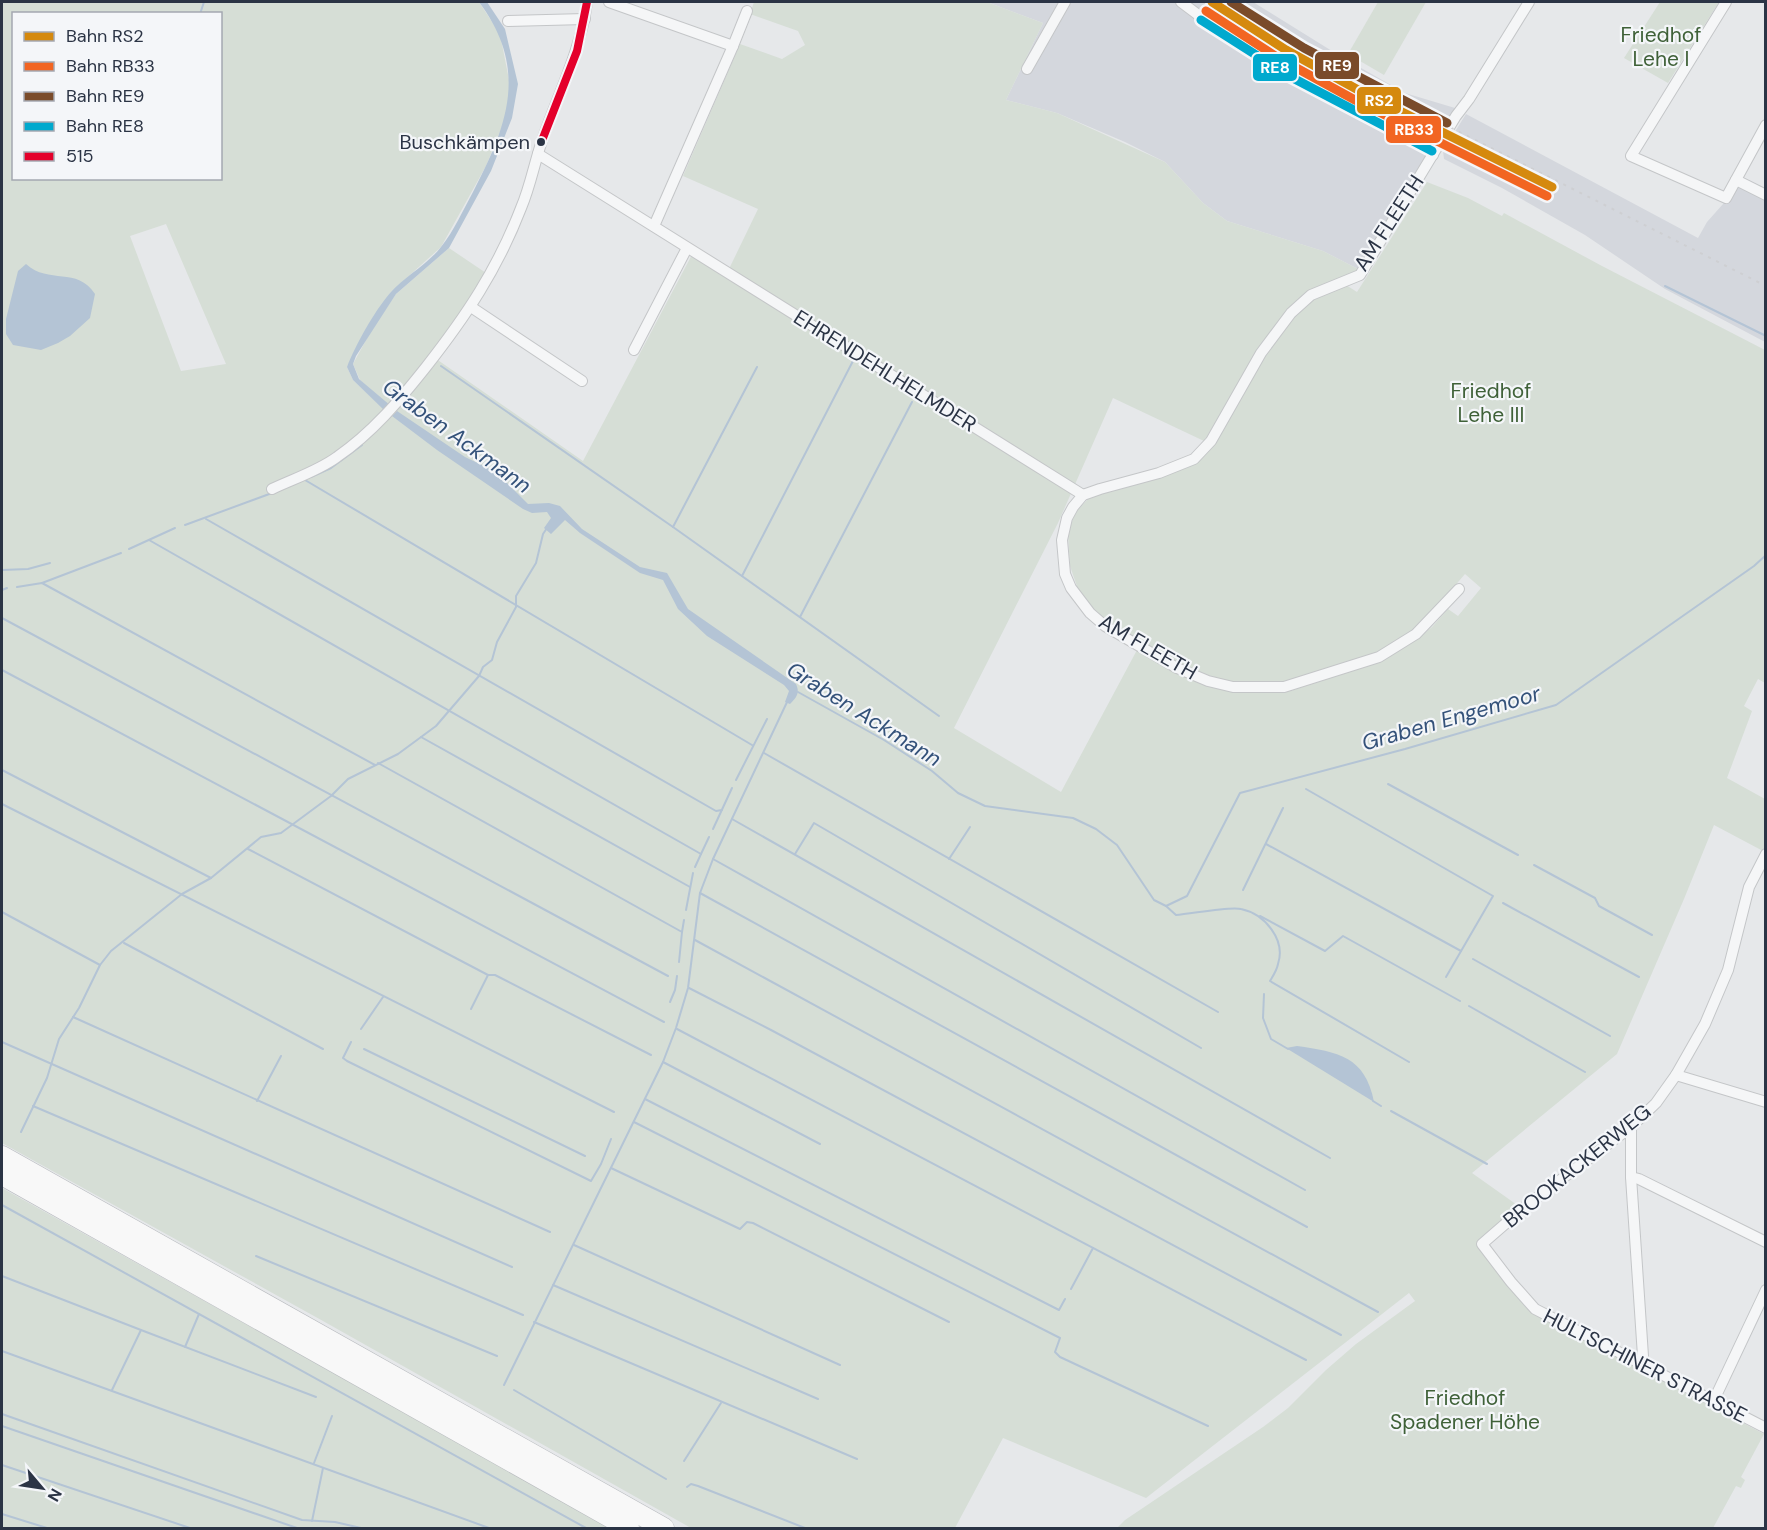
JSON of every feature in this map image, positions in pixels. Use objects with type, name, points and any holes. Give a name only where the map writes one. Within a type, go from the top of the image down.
[{"type":"highway","points":[[2,1156],[664,1528]]},
{"type":"highway","points":[[2,1175],[629,1528]]},
{"type":"street","points":[[272,489],[335,459],[365,435],[393,408],[413,384],[471,307],[504,249],[522,206],[538,154],[577,51],[587,2]]},
{"type":"street","points":[[609,2],[733,46]]},
{"type":"street","points":[[1027,69],[1065,2]]},
{"type":"street","points":[[1181,2],[1201,17],[1424,143],[1432,155]]},
{"type":"street","name":"AM FLEETH","points":[[1460,589],[1416,634],[1379,657],[1284,687],[1233,687],[1208,681],[1187,672],[1105,626],[1077,597],[1065,574],[1062,540],[1067,518],[1083,495],[1159,473],[1194,459],[1211,441],[1261,353],[1292,313],[1311,295],[1360,275],[1528,2]]},
{"type":"street","points":[[1726,2],[1631,156],[1726,198],[1766,125]]},
{"type":"street","points":[[654,226],[747,11]]},
{"type":"street","points":[[508,21],[585,19]]},
{"type":"street","name":"EHRENDEHLHELMDER","points":[[538,154],[1083,495]]},
{"type":"street","points":[[1736,180],[1766,195]]},
{"type":"street","points":[[634,350],[687,248]]},
{"type":"street","points":[[471,307],[582,381]]},
{"type":"street","name":"BROOKACKERWEG","points":[[1482,1244],[1527,1205],[1631,1127],[1656,1103],[1676,1075],[1705,1024],[1728,970],[1749,887],[1764,860]]},
{"type":"street","points":[[1676,1075],[1766,1102]]},
{"type":"street","points":[[1631,1127],[1631,1177],[1643,1356],[1640,1363]]},
{"type":"street","points":[[1631,1177],[1766,1242]]},
{"type":"street","name":"HULTSCHINER STRASSE","points":[[1482,1244],[1535,1309],[1766,1428]]},
{"type":"street","points":[[1714,1400],[1766,1290]]},
{"type":"shaded area","points":[[987,2],[1253,2],[1405,93],[1455,108],[1360,270],[1323,251],[1227,221],[1203,203],[1165,162],[1125,142],[1057,113],[1006,100],[1043,23]]},
{"type":"shaded area","points":[[1466,114],[1698,238],[1707,222],[1739,186],[1765,198],[1765,342],[1665,289],[1585,235],[1502,188],[1444,159],[1443,151]]},
{"type":"green space","points":[[2,2],[479,2],[500,34],[510,85],[506,117],[486,166],[441,247],[390,293],[347,367],[353,380],[386,411],[379,398],[360,380],[353,364],[372,329],[396,294],[449,248],[489,275],[432,356],[583,461],[695,249],[728,271],[758,209],[683,176],[740,44],[782,59],[805,45],[798,31],[750,14],[754,2],[987,2],[1043,23],[1006,100],[1057,113],[1165,162],[1203,203],[1227,221],[1323,251],[1360,270],[1310,293],[1259,350],[1204,441],[1113,398],[1058,523],[954,728],[1061,792],[1137,650],[1176,673],[1230,690],[1287,692],[1377,663],[1420,637],[1448,609],[1458,616],[1481,588],[1465,574],[1415,632],[1378,654],[1278,683],[1235,683],[1184,668],[1106,623],[1080,595],[1070,566],[1068,534],[1075,513],[1088,499],[1100,492],[1197,462],[1263,355],[1293,316],[1309,301],[1346,285],[1357,292],[1427,182],[1468,198],[1502,216],[1504,213],[1765,350],[1765,683],[1758,679],[1744,706],[1752,711],[1727,778],[1765,799],[1763,851],[1714,825],[1617,1054],[1472,1173],[1520,1207],[1477,1243],[1523,1304],[1534,1314],[1764,1434],[1741,1477],[1745,1480],[1741,1488],[1736,1486],[1713,1528],[1117,1528],[1125,1520],[1288,1408],[1356,1344],[1415,1301],[1409,1293],[1146,1498],[1003,1438],[955,1528],[691,1528],[2,1143]],"holes":[[[166,224],[226,364],[181,371],[130,236]]]},
{"type":"green space","points":[[1378,2],[1426,2],[1384,75],[1348,54]]},
{"type":"green space","name":"Friedhof Lehe I","points":[[1660,2],[1719,2],[1668,83],[1624,58]]},
{"type":"green space","points":[[2,1188],[611,1528],[2,1528]]},
{"type":"water","points":[[479,2],[487,2],[505,29],[518,84],[512,118],[491,171],[449,248],[396,294],[356,356],[353,364],[359,379],[391,406],[386,412],[353,380],[347,367],[366,328],[390,293],[423,265],[450,234],[485,167],[503,120],[508,97],[508,74],[504,50],[495,27]]},
{"type":"water","points":[[26,264],[44,274],[80,280],[95,294],[90,318],[70,336],[41,350],[13,345],[6,334],[6,319],[18,271]]},
{"type":"water","points":[[397,411],[465,457],[488,468],[528,504],[549,503],[560,506],[582,529],[640,567],[667,573],[688,609],[796,684],[797,695],[790,704],[785,702],[789,691],[784,685],[707,636],[678,609],[663,580],[640,573],[580,533],[565,520],[551,534],[544,528],[551,518],[547,512],[532,513],[523,509],[392,416]]},
{"type":"water","points":[[1297,1046],[1337,1054],[1348,1059],[1364,1075],[1374,1102],[1286,1048]]},
{"type":"waterway","points":[[201,12],[204,2]]},
{"type":"waterway","points":[[1665,286],[1766,336]]},
{"type":"waterway","points":[[742,576],[854,359]]},
{"type":"waterway","points":[[441,366],[939,716]]},
{"type":"waterway","points":[[673,527],[757,367]]},
{"type":"waterway","points":[[800,617],[912,402]]},
{"type":"waterway","points":[[311,477],[331,468],[362,445]]},
{"type":"waterway","points":[[305,480],[752,745]]},
{"type":"waterway","points":[[185,525],[272,493]]},
{"type":"waterway","points":[[206,519],[716,811],[722,810]]},
{"type":"waterway","points":[[129,549],[175,528]]},
{"type":"waterway","points":[[21,1132],[47,1078],[59,1039],[79,1008],[100,965],[111,951],[182,894],[211,878],[261,837],[281,833],[331,796],[348,779],[398,754],[436,726],[479,676],[483,667],[492,660],[497,642],[516,607],[516,596],[536,563],[543,534],[547,528]]},
{"type":"waterway","points":[[149,540],[701,854],[709,837]]},
{"type":"waterway","points":[[42,583],[121,553]]},
{"type":"waterway","name":"Graben Engemoor","points":[[1166,906],[1187,896],[1240,793],[1405,749],[1556,705],[1754,566],[1766,555]]},
{"type":"waterway","points":[[2,570],[28,569],[50,563]]},
{"type":"waterway","points":[[17,587],[42,583],[375,765]]},
{"type":"waterway","points":[[2,590],[7,588]]},
{"type":"waterway","points":[[2,618],[668,976]]},
{"type":"waterway","points":[[2,670],[664,1022]]},
{"type":"waterway","name":"Graben Ackmann","points":[[798,692],[884,740],[932,771],[958,793],[985,806],[1073,818],[1096,829],[1117,845],[1154,900],[1166,906],[1176,915],[1236,908],[1258,916],[1272,929],[1279,946],[1280,955],[1270,981],[1409,1062]]},
{"type":"waterway","points":[[504,1385],[663,1062],[688,988],[700,893],[713,859],[788,700]]},
{"type":"waterway","points":[[736,780],[767,719]]},
{"type":"waterway","points":[[421,737],[690,887]]},
{"type":"waterway","points":[[764,753],[1218,1012]]},
{"type":"waterway","points":[[378,763],[682,932],[684,920]]},
{"type":"waterway","points":[[2,770],[211,878]]},
{"type":"waterway","points":[[1388,784],[1518,855]]},
{"type":"waterway","points":[[713,829],[732,788]]},
{"type":"waterway","points":[[1306,789],[1493,896],[1446,977]]},
{"type":"waterway","points":[[2,804],[614,1112]]},
{"type":"waterway","points":[[1243,890],[1283,808]]},
{"type":"waterway","points":[[732,819],[1330,1158]]},
{"type":"waterway","points":[[795,854],[814,823],[1201,1048]]},
{"type":"waterway","points":[[949,859],[970,827]]},
{"type":"waterway","points":[[1266,844],[1461,951]]},
{"type":"waterway","points":[[248,849],[488,975],[495,975],[651,1055]]},
{"type":"waterway","points":[[695,867],[701,854]]},
{"type":"waterway","points":[[713,859],[1305,1190]]},
{"type":"waterway","points":[[1534,865],[1595,898],[1599,906],[1652,935]]},
{"type":"waterway","points":[[686,910],[693,873]]},
{"type":"waterway","points":[[700,893],[1307,1227]]},
{"type":"waterway","points":[[1503,903],[1639,977]]},
{"type":"waterway","points":[[2,912],[100,965]]},
{"type":"waterway","points":[[1260,916],[1325,951],[1343,936],[1460,1001]]},
{"type":"waterway","points":[[679,962],[682,932]]},
{"type":"waterway","points":[[695,940],[1378,1312]]},
{"type":"waterway","points":[[124,943],[323,1049]]},
{"type":"waterway","points":[[1473,959],[1610,1036]]},
{"type":"waterway","points":[[471,1009],[488,975]]},
{"type":"waterway","points":[[670,1002],[677,976]]},
{"type":"waterway","points":[[689,988],[1341,1335]]},
{"type":"waterway","points":[[1264,994],[1263,1018],[1271,1039],[1288,1049]]},
{"type":"waterway","points":[[361,1029],[383,997]]},
{"type":"waterway","points":[[1469,1006],[1585,1072]]},
{"type":"waterway","points":[[73,1017],[550,1232]]},
{"type":"waterway","points":[[677,1029],[1306,1360]]},
{"type":"waterway","points":[[2,1042],[512,1267]]},
{"type":"waterway","points":[[351,1042],[343,1058],[347,1061],[591,1181],[611,1139]]},
{"type":"waterway","points":[[364,1049],[585,1156]]},
{"type":"waterway","points":[[257,1101],[281,1056]]},
{"type":"waterway","points":[[663,1062],[820,1144]]},
{"type":"waterway","points":[[645,1099],[1059,1310],[1065,1299]]},
{"type":"waterway","points":[[1373,1101],[1381,1106]]},
{"type":"waterway","points":[[33,1106],[523,1315]]},
{"type":"waterway","points":[[1391,1111],[1487,1164]]},
{"type":"waterway","points":[[634,1122],[1060,1338],[1055,1352],[1060,1357],[1208,1426]]},
{"type":"waterway","points":[[611,1168],[740,1229],[747,1222],[753,1223],[949,1322]]},
{"type":"waterway","points":[[2,1205],[586,1528]]},
{"type":"waterway","points":[[574,1245],[840,1365]]},
{"type":"waterway","points":[[1071,1289],[1093,1248]]},
{"type":"waterway","points":[[256,1256],[497,1356]]},
{"type":"waterway","points":[[2,1276],[141,1330],[112,1390]]},
{"type":"waterway","points":[[553,1285],[818,1399]]},
{"type":"waterway","points":[[185,1347],[199,1314]]},
{"type":"waterway","points":[[534,1322],[857,1459]]},
{"type":"waterway","points":[[141,1330],[316,1397]]},
{"type":"waterway","points":[[2,1351],[489,1528]]},
{"type":"waterway","points":[[514,1390],[666,1479]]},
{"type":"waterway","points":[[684,1461],[721,1403]]},
{"type":"waterway","points":[[2,1414],[302,1520],[335,1522],[361,1528]]},
{"type":"waterway","points":[[314,1463],[332,1416]]},
{"type":"waterway","points":[[2,1426],[297,1528]]},
{"type":"waterway","points":[[2,1465],[190,1528]]},
{"type":"waterway","points":[[312,1521],[323,1468]]},
{"type":"waterway","points":[[687,1487],[691,1484],[698,1486],[805,1528]]},
{"type":"waterway","points":[[2,1514],[47,1528]]},
{"type":"railway","points":[[1314,59],[1766,286]]},
{"type":"rail line","name":"RS2","points":[[1212,2],[1286,50],[1360,91],[1552,187]]},
{"type":"rail line","name":"RE9","points":[[1231,2],[1304,48],[1447,123]]},
{"type":"rail line","name":"RB33","points":[[1206,11],[1280,59],[1355,100],[1547,196]]},
{"type":"rail line","name":"RE8","points":[[1201,20],[1289,76],[1432,151]]},
{"type":"transit line","name":"515","points":[[541,143],[577,51],[587,2]]},
{"type":"place","name":"Buschkämpen","points":[[541,142]]},
{"type":"park label","name":"Friedhof Lehe III","points":[[1491,403]]},
{"type":"park label","name":"Friedhof Spadener Höhe","points":[[1465,1410]]}]
